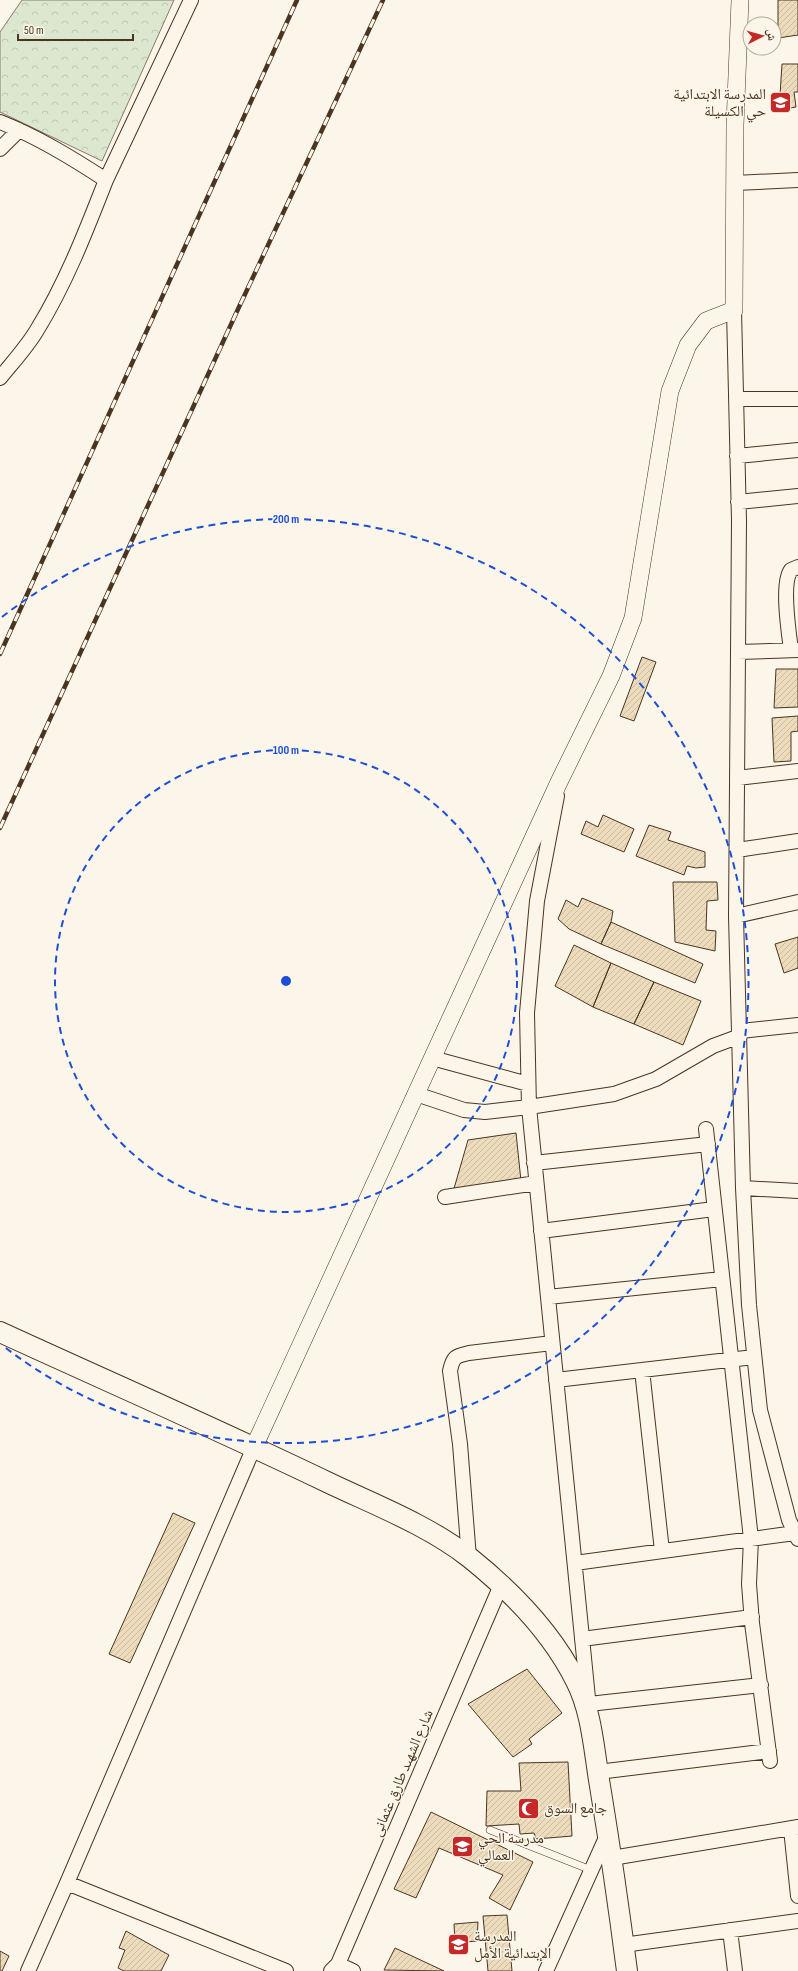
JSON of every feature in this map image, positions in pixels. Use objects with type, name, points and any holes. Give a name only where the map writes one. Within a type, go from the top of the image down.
[{"type":"main road","points":[[0,1332],[254,1447],[433,1533],[470,1558],[501,1585],[530,1615],[557,1652],[575,1680],[584,1700],[592,1735],[612,1858],[627,1971]]},
{"type":"street","points":[[0,378],[37,331],[60,289],[85,235],[106,180],[191,0]]},
{"type":"street","points":[[575,1563],[751,1539],[797,1536],[789,1520],[760,1410],[749,1305],[743,1188],[736,916],[738,502],[734,310],[735,183],[740,0]]},
{"type":"street","points":[[0,122],[70,156],[106,180]]},
{"type":"street","points":[[0,149],[19,130]]},
{"type":"street","points":[[735,183],[798,180]]},
{"type":"street","points":[[28,1971],[67,1884],[254,1447],[559,782],[611,676],[633,618],[670,391],[688,344],[706,321],[734,310]]},
{"type":"street","points":[[736,399],[798,399]]},
{"type":"street","points":[[737,456],[798,450]]},
{"type":"street","points":[[738,502],[798,496]]},
{"type":"street","points":[[738,652],[795,650],[786,618],[787,578],[791,570],[798,567]]},
{"type":"street","points":[[737,778],[798,771]]},
{"type":"street","points":[[559,782],[537,901],[527,1013],[528,1084],[534,1163],[592,1735]]},
{"type":"street","points":[[737,850],[798,840]]},
{"type":"street","points":[[736,916],[798,902]]},
{"type":"street","points":[[416,1094],[464,1110],[485,1112],[614,1094],[634,1088],[656,1078],[713,1046],[740,1034],[798,1025]]},
{"type":"street","points":[[432,1058],[528,1084]]},
{"type":"street","points":[[598,1772],[770,1756],[752,1617],[749,1584],[751,1539],[730,1359],[706,1129]]},
{"type":"street","points":[[534,1163],[708,1144]]},
{"type":"street","points":[[445,1197],[536,1183]]},
{"type":"street","points":[[743,1188],[798,1191]]},
{"type":"street","points":[[541,1231],[714,1209]]},
{"type":"street","points":[[548,1297],[722,1279]]},
{"type":"street","points":[[470,1558],[461,1451],[450,1371],[452,1362],[456,1356],[469,1353],[552,1343]]},
{"type":"street","points":[[556,1380],[754,1357]]},
{"type":"street","points":[[642,1370],[662,1551]]},
{"type":"street","name":"شارع الشهىد طارق عثمانى","points":[[334,1968],[501,1585]]},
{"type":"street","points":[[582,1639],[752,1617]]},
{"type":"street","points":[[589,1704],[761,1685]]},
{"type":"street","points":[[612,1858],[794,1828],[798,1896]]},
{"type":"street","points":[[546,1971],[608,1833]]},
{"type":"street","points":[[67,1884],[286,1971]]},
{"type":"street","points":[[623,1945],[798,1921]]},
{"type":"street","points":[[730,1930],[735,1971]]},
{"type":"street","points":[[334,1968],[353,1971]]},
{"type":"lane","points":[[490,1830],[591,1870]]},
{"type":"green space","points":[[22,0],[174,0],[102,161],[0,112],[0,32]]},
{"type":"building","points":[[778,0],[798,0],[798,35],[782,37],[782,16],[778,16]]},
{"type":"building","points":[[782,64],[798,64],[798,92],[794,92],[796,107],[779,110]]},
{"type":"building","points":[[642,657],[656,662],[634,721],[620,716]]},
{"type":"building","points":[[776,669],[798,669],[798,707],[774,708]]},
{"type":"building","points":[[798,716],[798,731],[791,732],[791,761],[774,762],[772,718]]},
{"type":"building","points":[[603,815],[634,829],[624,852],[581,834],[586,821],[598,827]]},
{"type":"building","points":[[649,825],[671,832],[668,840],[705,852],[705,867],[696,868],[687,866],[684,875],[636,856]]},
{"type":"building","points":[[673,882],[717,882],[718,900],[707,901],[706,930],[716,931],[715,951],[675,942]]},
{"type":"building","points":[[582,898],[613,911],[611,922],[601,944],[569,929],[558,919],[566,900],[578,907]]},
{"type":"building","points":[[611,922],[703,964],[695,983],[601,944]]},
{"type":"building","points":[[798,937],[798,968],[784,973],[775,944]]},
{"type":"building","points":[[574,945],[611,963],[593,1007],[555,986]]},
{"type":"building","points":[[611,963],[654,982],[634,1024],[593,1007]]},
{"type":"building","points":[[654,982],[701,1001],[683,1045],[634,1024]]},
{"type":"building","points":[[516,1133],[521,1181],[453,1192],[468,1140]]},
{"type":"building","points":[[173,1513],[195,1523],[130,1663],[109,1654]]},
{"type":"building","points":[[527,1669],[562,1713],[529,1739],[532,1744],[513,1757],[468,1704]]},
{"type":"building","name":"جامع السوق","points":[[568,1762],[572,1836],[536,1839],[534,1833],[520,1834],[519,1824],[486,1826],[487,1791],[521,1791],[519,1763]]},
{"type":"building","points":[[431,1812],[533,1862],[510,1910],[489,1898],[503,1875],[439,1848],[416,1898],[394,1889]]},
{"type":"building","points":[[507,1915],[512,1971],[488,1971],[483,1916]]},
{"type":"building","points":[[478,1922],[477,1941],[455,1943],[454,1924]]},
{"type":"building","points":[[126,1931],[169,1955],[161,1971],[124,1971],[118,1968],[125,1950],[119,1948]]},
{"type":"building","points":[[395,1948],[444,1971],[384,1970]]},
{"type":"building","points":[[0,1951],[9,1956],[2,1971],[0,1971]]},
{"type":"railway","points":[[0,654],[297,0]]},
{"type":"railway","points":[[0,828],[239,307],[383,0]]},
{"type":"place","name":"المدرسة الابتدائية حي الكسيلة","points":[[781,103]]},
{"type":"place","name":"جامع السوق","points":[[529,1808]]},
{"type":"place","name":"مدرسة الحي العمالي","points":[[462,1847]]},
{"type":"place","name":"المدرسة الإبتدائية الأمل","points":[[459,1945]]}]
